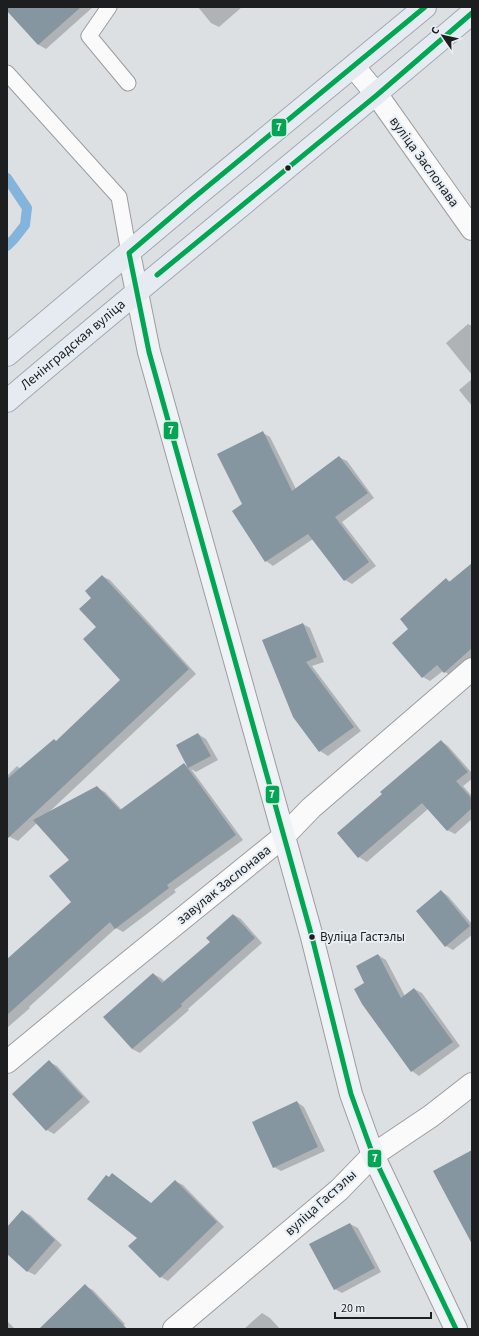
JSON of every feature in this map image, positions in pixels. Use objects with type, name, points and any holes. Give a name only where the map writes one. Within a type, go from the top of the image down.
[{"type":"main road","points":[[7,355],[191,200],[425,7]]},
{"type":"main road","name":"Ленінградская вуліца","points":[[7,400],[137,291],[377,95],[472,13]]},
{"type":"main road","points":[[129,253],[150,359],[312,936],[351,1094],[373,1155],[456,1329]]},
{"type":"street","name":"вуліца Заслонава","points":[[354,67],[377,95],[472,228]]},
{"type":"street","name":"завулак Заслонава","points":[[7,1062],[284,836],[312,808],[472,669]]},
{"type":"street","name":"вуліца Гастэлы","points":[[174,1329],[339,1190],[373,1155],[431,1116],[472,1084]]},
{"type":"lane","points":[[109,7],[89,36],[128,83]]},
{"type":"lane","points":[[7,74],[119,197],[129,253]]},
{"type":"building","points":[[7,7],[81,7],[38,45],[7,11]]},
{"type":"building","points":[[263,431],[292,491],[339,456],[368,493],[335,517],[369,562],[344,581],[308,534],[265,562],[232,511],[242,504],[217,454]]},
{"type":"building","points":[[472,563],[472,648],[444,673],[437,665],[422,678],[392,643],[408,629],[400,619],[446,578],[449,582]]},
{"type":"building","points":[[102,575],[189,669],[7,839],[7,779],[54,739],[56,741],[120,680],[83,639],[96,627],[79,609],[91,598],[85,591]]},
{"type":"building","points":[[303,623],[317,657],[306,662],[354,727],[319,752],[293,717],[262,640]]},
{"type":"building","points":[[198,733],[211,756],[188,768],[176,745]]},
{"type":"building","points":[[441,740],[468,772],[456,781],[472,799],[472,808],[447,831],[422,803],[358,858],[337,833],[382,794],[380,792]]},
{"type":"building","points":[[184,763],[236,835],[167,885],[169,888],[115,929],[110,922],[7,1015],[7,959],[71,902],[49,876],[69,860],[33,820],[97,786],[120,810]]},
{"type":"building","points":[[441,890],[470,926],[445,947],[416,911]]},
{"type":"building","points":[[233,914],[255,938],[181,1004],[182,1006],[132,1049],[103,1017],[153,973],[162,983],[210,942],[206,938]]},
{"type":"building","points":[[378,954],[401,998],[414,988],[453,1042],[411,1072],[362,1004],[354,989],[364,983],[356,966]]},
{"type":"building","points":[[49,1060],[83,1097],[46,1131],[12,1094]]},
{"type":"building","points":[[297,1101],[318,1147],[273,1168],[252,1122]]},
{"type":"building","points":[[472,1150],[472,1244],[433,1171]]},
{"type":"building","points":[[112,1173],[151,1203],[175,1180],[217,1222],[160,1278],[128,1246],[137,1238],[87,1199],[106,1175],[109,1177]]},
{"type":"building","points":[[22,1210],[55,1240],[27,1272],[7,1254],[7,1227]]},
{"type":"building","points":[[350,1223],[375,1268],[334,1290],[309,1244]]},
{"type":"building","points":[[85,1284],[127,1329],[39,1329]]},
{"type":"waterway","points":[[7,178],[27,208],[25,225],[7,246]]},
{"type":"transit line","name":"7","points":[[425,7],[129,253],[149,352],[312,937],[351,1094],[373,1155],[456,1329]]},
{"type":"transit line","name":"7","points":[[157,275],[377,95],[472,13]]},
{"type":"place","name":"Вуліца Гастэлы","points":[[312,937]]}]
